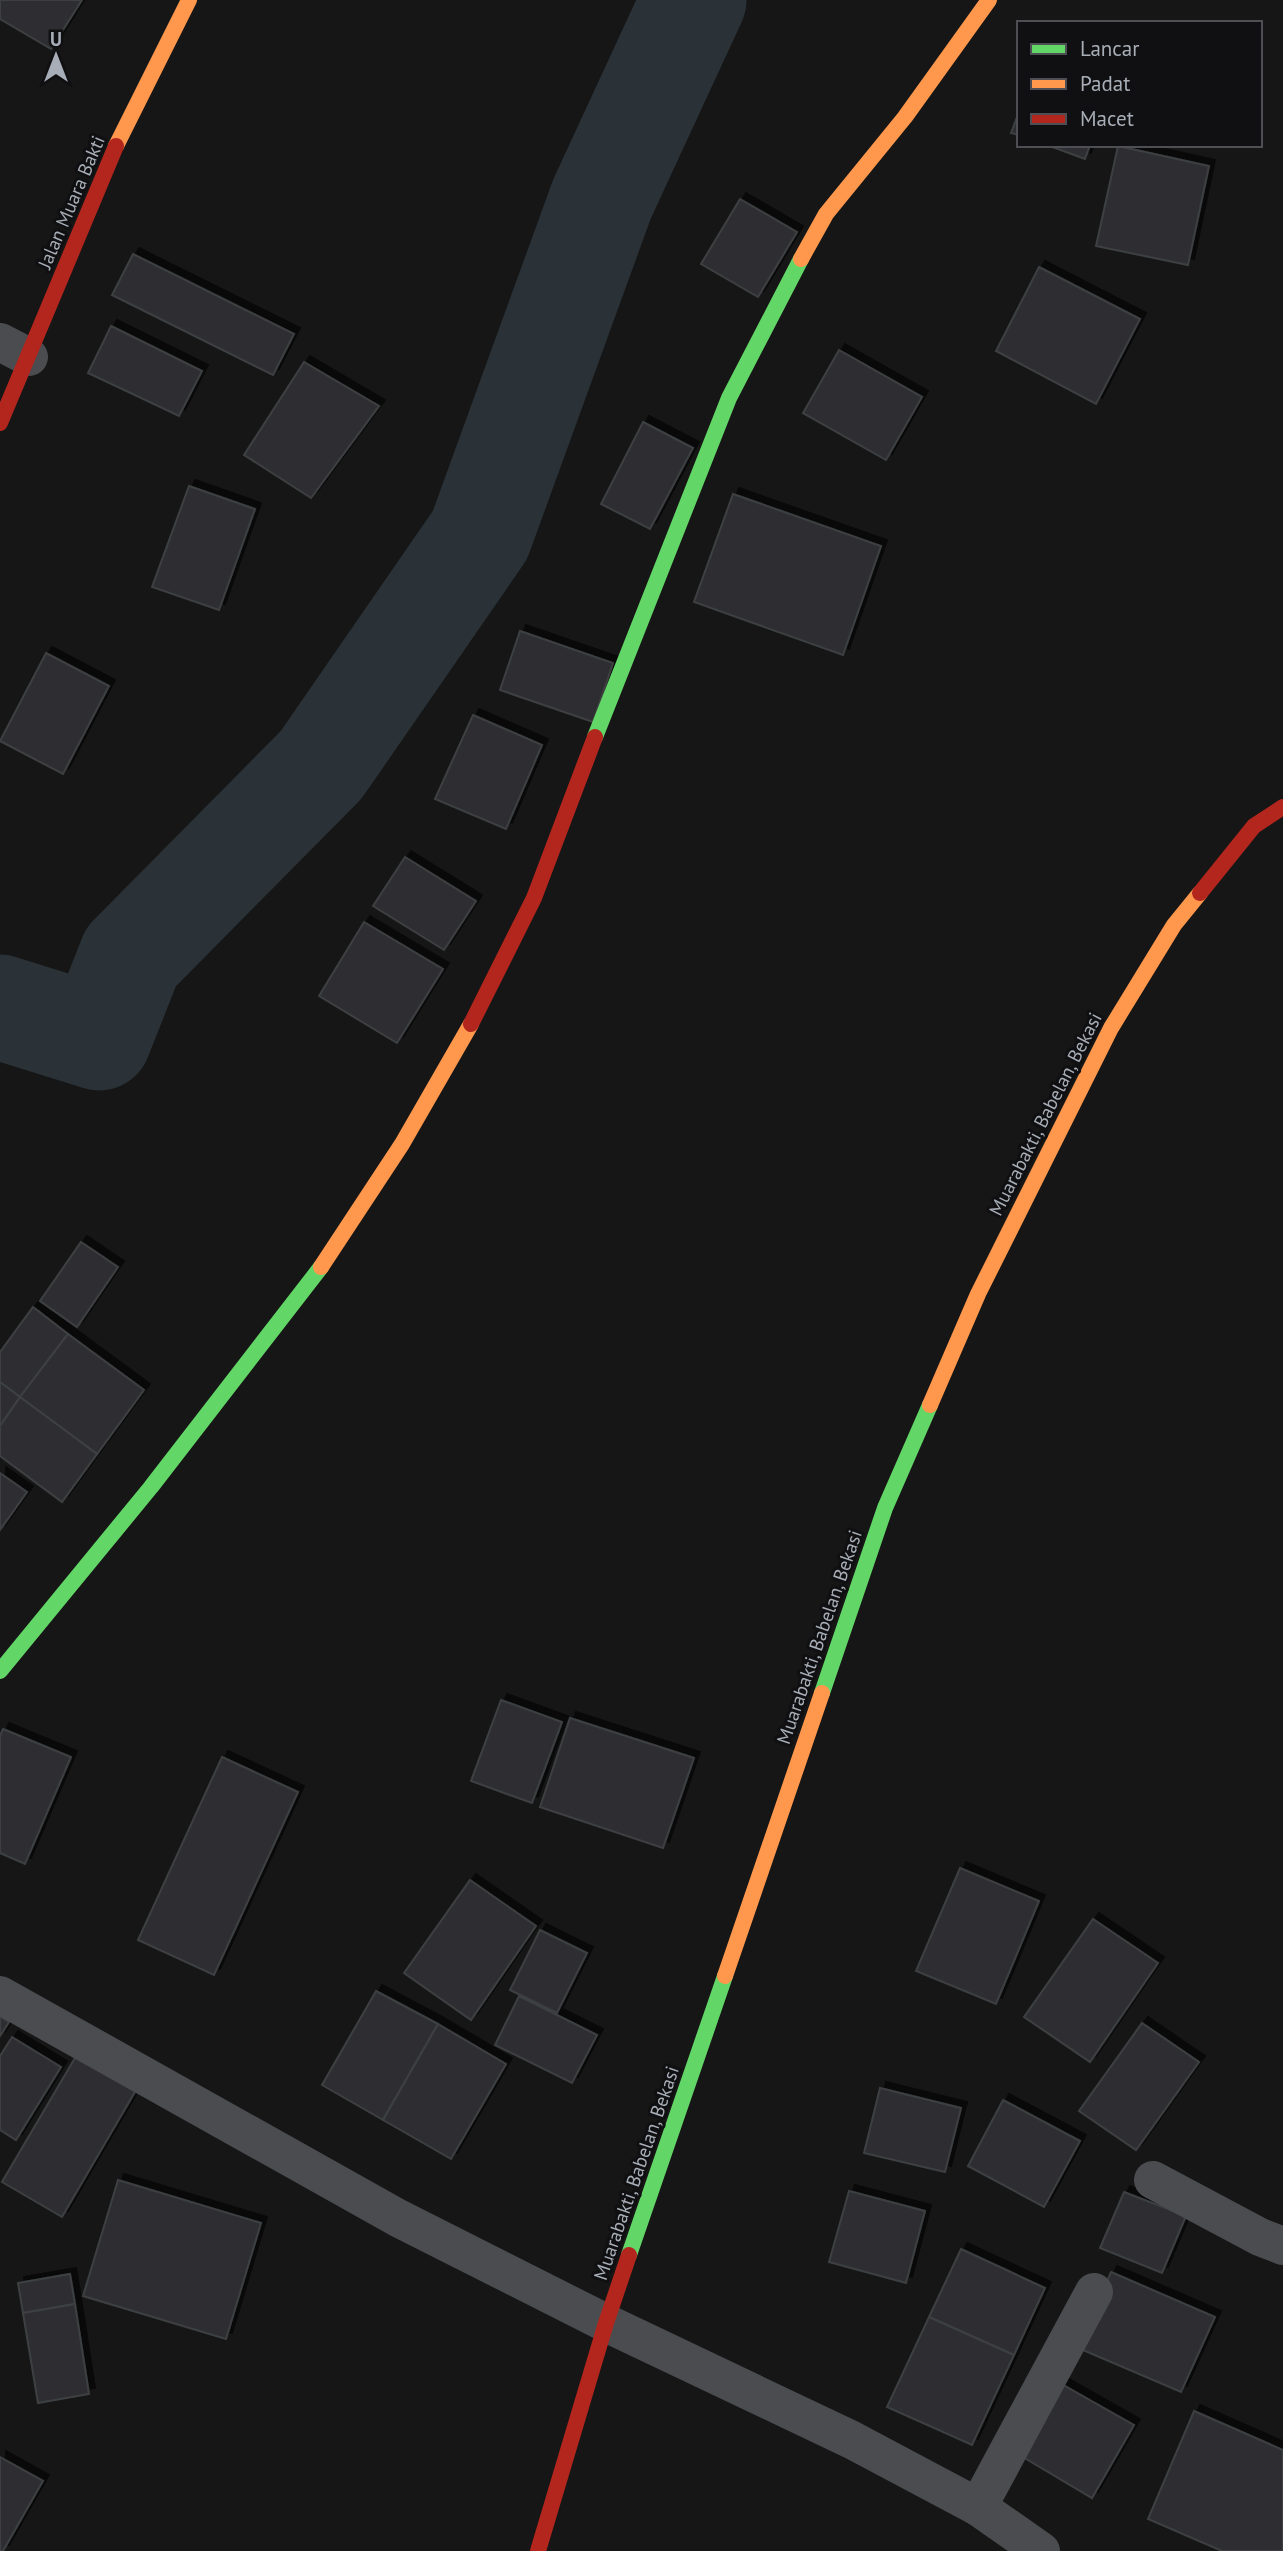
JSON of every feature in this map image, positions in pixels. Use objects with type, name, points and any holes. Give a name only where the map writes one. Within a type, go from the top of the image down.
[{"type":"street","name":"Jalan Muara Bakti","points":[[0,423],[15,349],[189,0]]},
{"type":"street","points":[[0,1671],[151,1487],[317,1273],[402,1144],[482,1004],[534,898],[629,646],[729,398],[781,294],[826,214],[905,117],[989,0]]},
{"type":"street","name":"Muarabakti, Babelan, Bekasi","points":[[537,2551],[606,2323],[885,1508],[978,1294],[1111,1028],[1174,925],[1254,825],[1283,807]]},
{"type":"street","points":[[0,1995],[398,2218],[606,2323],[852,2440],[978,2507],[1041,2551]]},
{"type":"street","points":[[1153,2180],[1260,2237],[1283,2246]]},
{"type":"street","points":[[978,2507],[1094,2291]]},
{"type":"building","points":[[0,0],[82,0],[51,49],[0,19]]},
{"type":"building","points":[[1017,117],[1017,134],[1011,133]]},
{"type":"building","points":[[1052,147],[1089,147],[1085,159]]},
{"type":"building","points":[[1118,147],[1209,166],[1188,265],[1096,246]]},
{"type":"building","points":[[740,199],[797,232],[758,297],[701,264]]},
{"type":"building","points":[[133,254],[294,334],[273,375],[112,295]]},
{"type":"building","points":[[1039,267],[1140,319],[1096,404],[996,351]]},
{"type":"building","points":[[111,326],[202,371],[179,416],[88,373]]},
{"type":"building","points":[[839,350],[922,397],[886,460],[803,413]]},
{"type":"building","points":[[304,362],[379,406],[311,498],[244,455]]},
{"type":"building","points":[[643,422],[693,448],[650,529],[601,504]]},
{"type":"building","points":[[189,486],[255,509],[219,610],[152,587]]},
{"type":"building","points":[[733,494],[881,546],[843,655],[694,602]]},
{"type":"building","points":[[520,631],[613,663],[593,722],[500,690]]},
{"type":"building","points":[[46,653],[109,686],[63,774],[0,741]]},
{"type":"building","points":[[473,715],[542,745],[506,829],[435,799]]},
{"type":"building","points":[[405,857],[476,901],[444,950],[373,906]]},
{"type":"building","points":[[364,922],[443,969],[397,1043],[319,996]]},
{"type":"building","points":[[81,1242],[118,1267],[77,1327],[40,1301]]},
{"type":"building","points":[[33,1307],[68,1334],[20,1397],[0,1382],[0,1352]]},
{"type":"building","points":[[68,1334],[144,1390],[97,1454],[20,1397]]},
{"type":"building","points":[[0,1382],[20,1397],[0,1426]]},
{"type":"building","points":[[20,1397],[97,1454],[62,1502],[0,1456],[0,1426]]},
{"type":"building","points":[[0,1473],[27,1492],[0,1530]]},
{"type":"building","points":[[501,1700],[562,1722],[532,1803],[471,1781]]},
{"type":"building","points":[[570,1718],[694,1758],[663,1848],[540,1807]]},
{"type":"building","points":[[3,1729],[71,1757],[25,1864],[0,1853],[0,1736]]},
{"type":"building","points":[[222,1757],[298,1792],[214,1975],[138,1940]]},
{"type":"building","points":[[960,1868],[1039,1901],[996,2004],[916,1971]]},
{"type":"building","points":[[470,1880],[536,1926],[471,2020],[404,1973]]},
{"type":"building","points":[[1093,1919],[1158,1963],[1090,2062],[1024,2017]]},
{"type":"building","points":[[540,1930],[587,1953],[557,2013],[510,1990]]},
{"type":"building","points":[[376,1991],[438,2024],[383,2120],[322,2085]]},
{"type":"building","points":[[519,1996],[597,2035],[572,2083],[495,2045]]},
{"type":"building","points":[[0,2016],[9,2022],[0,2036]]},
{"type":"building","points":[[1142,2023],[1199,2062],[1136,2150],[1079,2111]]},
{"type":"building","points":[[438,2024],[506,2064],[451,2159],[383,2120]]},
{"type":"building","points":[[12,2037],[61,2067],[16,2140],[0,2130],[0,2056]]},
{"type":"building","points":[[79,2051],[139,2085],[62,2217],[2,2182]]},
{"type":"building","points":[[880,2088],[961,2108],[945,2172],[864,2153]]},
{"type":"building","points":[[1003,2100],[1080,2141],[1044,2207],[968,2166]]},
{"type":"building","points":[[118,2180],[261,2223],[226,2339],[83,2296]]},
{"type":"building","points":[[849,2191],[925,2211],[906,2283],[829,2262]]},
{"type":"building","points":[[1124,2192],[1186,2216],[1162,2273],[1100,2248]]},
{"type":"building","points":[[961,2249],[1045,2288],[1014,2355],[929,2317]]},
{"type":"building","points":[[1111,2272],[1215,2317],[1181,2392],[1078,2348]]},
{"type":"building","points":[[70,2274],[75,2304],[23,2313],[18,2283]]},
{"type":"building","points":[[75,2304],[89,2394],[38,2403],[23,2313]]},
{"type":"building","points":[[929,2317],[1014,2355],[972,2445],[887,2407]]},
{"type":"building","points":[[1058,2382],[1134,2425],[1092,2498],[1016,2453]]},
{"type":"building","points":[[1194,2411],[1283,2450],[1283,2551],[1222,2551],[1148,2519]]},
{"type":"building","points":[[0,2457],[43,2481],[3,2551],[0,2551]]},
{"type":"waterway","points":[[0,1007],[99,1038],[131,957],[321,765],[480,535],[602,199],[694,0]]},
{"type":"traffic: fast","points":[[595,737],[729,398],[801,259]]},
{"type":"traffic: fast","points":[[0,1671],[151,1487],[321,1267]]},
{"type":"traffic: fast","points":[[822,1693],[885,1508],[930,1405]]},
{"type":"traffic: fast","points":[[629,2255],[725,1976]]},
{"type":"traffic: slow","points":[[116,146],[189,0]]},
{"type":"traffic: slow","points":[[801,259],[826,214],[905,117],[989,0]]},
{"type":"traffic: slow","points":[[930,1405],[978,1294],[1111,1028],[1174,925],[1200,893]]},
{"type":"traffic: slow","points":[[321,1267],[402,1144],[471,1024]]},
{"type":"traffic: slow","points":[[725,1976],[822,1693]]},
{"type":"traffic: jam","points":[[0,423],[116,146]]},
{"type":"traffic: jam","points":[[471,1024],[534,898],[595,737]]},
{"type":"traffic: jam","points":[[1200,893],[1254,826],[1283,807]]},
{"type":"traffic: jam","points":[[538,2551],[629,2255]]}]
